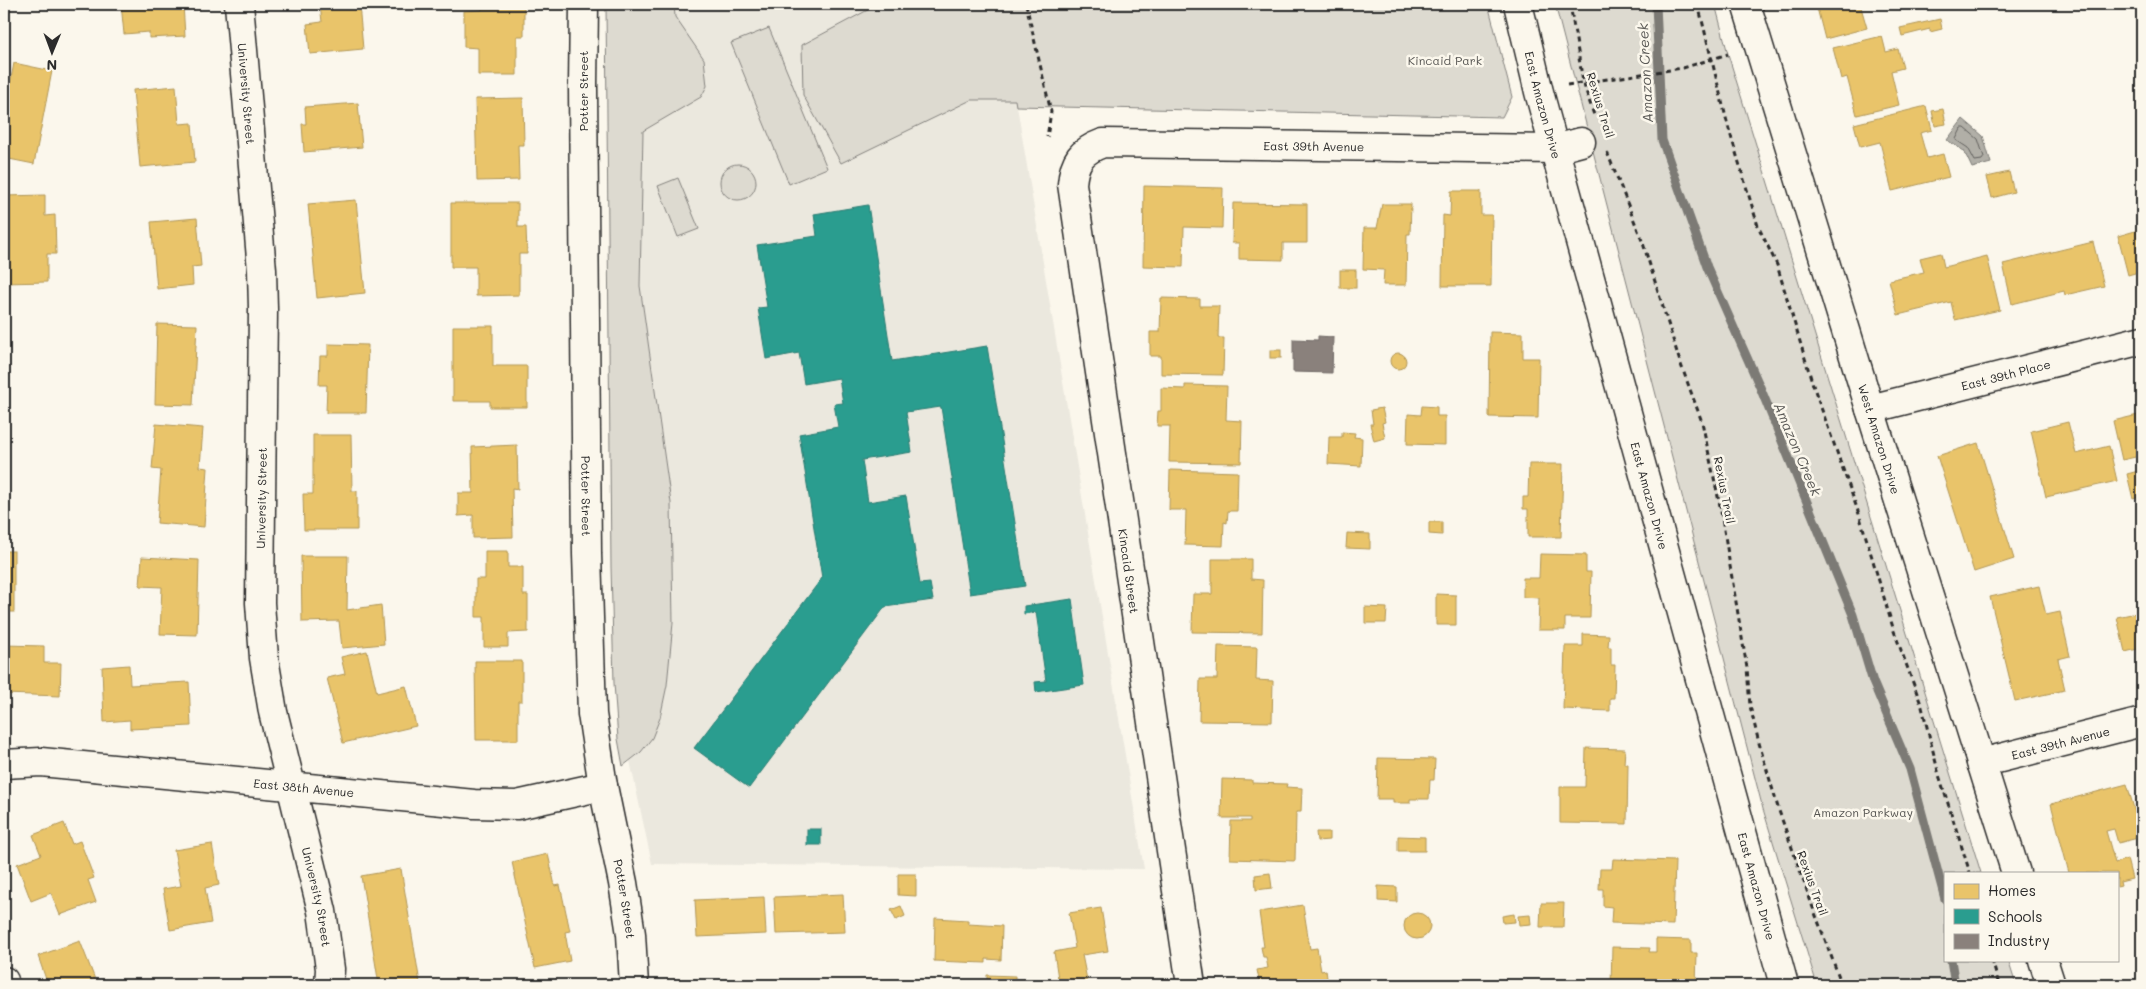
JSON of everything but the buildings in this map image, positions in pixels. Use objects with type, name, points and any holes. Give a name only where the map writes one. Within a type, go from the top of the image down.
[{"type":"street","name":"University Street","points":[[239,4],[263,309],[260,603],[264,658],[273,712],[290,787],[322,911],[330,969],[330,985]]},
{"type":"street","name":"Potter Street","points":[[584,4],[583,97],[588,632],[592,714],[602,786],[632,934],[634,985]]},
{"type":"street","name":"East Amazon Drive","points":[[1518,4],[1538,92],[1784,985]]},
{"type":"street","name":"West Amazon Drive","points":[[1746,4],[1870,409],[2016,872]]},
{"type":"street","name":"East 39th Avenue","points":[[1079,158],[1090,148],[1104,143],[1554,149],[1593,143]]},
{"type":"street","name":"Kincaid Street","points":[[1079,158],[1073,170],[1072,184],[1191,985]]},
{"type":"street","name":"East 39th Place","points":[[1870,409],[2142,340]]},
{"type":"street","name":"East 39th Avenue","points":[[1981,763],[2142,722]]},
{"type":"street","name":"East 38th Avenue","points":[[4,764],[41,762],[474,804],[517,805],[602,786]]},
{"type":"street","points":[[2044,962],[2051,985]]},
{"type":"path","points":[[1026,4],[1051,112],[1047,137]]},
{"type":"path","name":"Rexius Trail","points":[[1570,4],[1583,82],[1594,117]]},
{"type":"path","points":[[1698,4],[1728,126],[1758,226],[1777,265],[1813,385],[1859,514],[1894,631],[1922,707],[1939,775],[1970,872]]},
{"type":"path","points":[[1567,85],[1683,68],[1728,54]]},
{"type":"path","name":"Rexius Trail","points":[[1593,143],[1643,243],[1680,362],[1702,422],[1725,533],[1747,668],[1750,706],[1759,743],[1795,858],[1842,985]]},
{"type":"path","points":[[1993,962],[1999,985]]},
{"type":"shaded area","points":[[640,4],[1000,4],[1144,869],[652,864],[630,761],[641,752],[651,738],[660,718],[667,685],[673,623],[671,503],[640,286],[643,130]]},
{"type":"green space","points":[[606,4],[674,4],[675,17],[704,59],[707,86],[701,97],[643,131],[640,286],[671,503],[673,623],[667,685],[660,718],[652,738],[641,752],[623,766],[618,739],[614,683],[611,567]]},
{"type":"green space","name":"Kincaid Park","points":[[879,4],[1488,4],[1512,97],[1502,117],[1016,106],[1015,100],[971,100],[841,163],[803,95],[802,45]]},
{"type":"green space","name":"Amazon Parkway","points":[[1555,4],[1715,4],[1728,54],[1981,872],[1944,872],[1944,962],[2009,962],[2016,985],[1817,985],[1763,809]]},
{"type":"green space","points":[[769,28],[827,168],[789,184],[731,43]]},
{"type":"green space","points":[[738,164],[745,165],[751,169],[755,175],[755,189],[751,195],[745,199],[738,200],[731,199],[725,195],[721,189],[720,182],[721,175],[725,169],[731,165]]},
{"type":"green space","points":[[678,178],[699,229],[678,237],[658,186]]},
{"type":"water","points":[[1963,119],[1983,136],[1991,163],[1972,168],[1964,151],[1947,140]]},
{"type":"waterway","name":"Amazon Creek","points":[[1656,4],[1662,140],[1707,267],[1760,387],[1853,615],[1873,682],[1910,769],[1944,895]]},
{"type":"waterway","name":"Amazon Creek","points":[[1951,962],[1955,985]]}]
